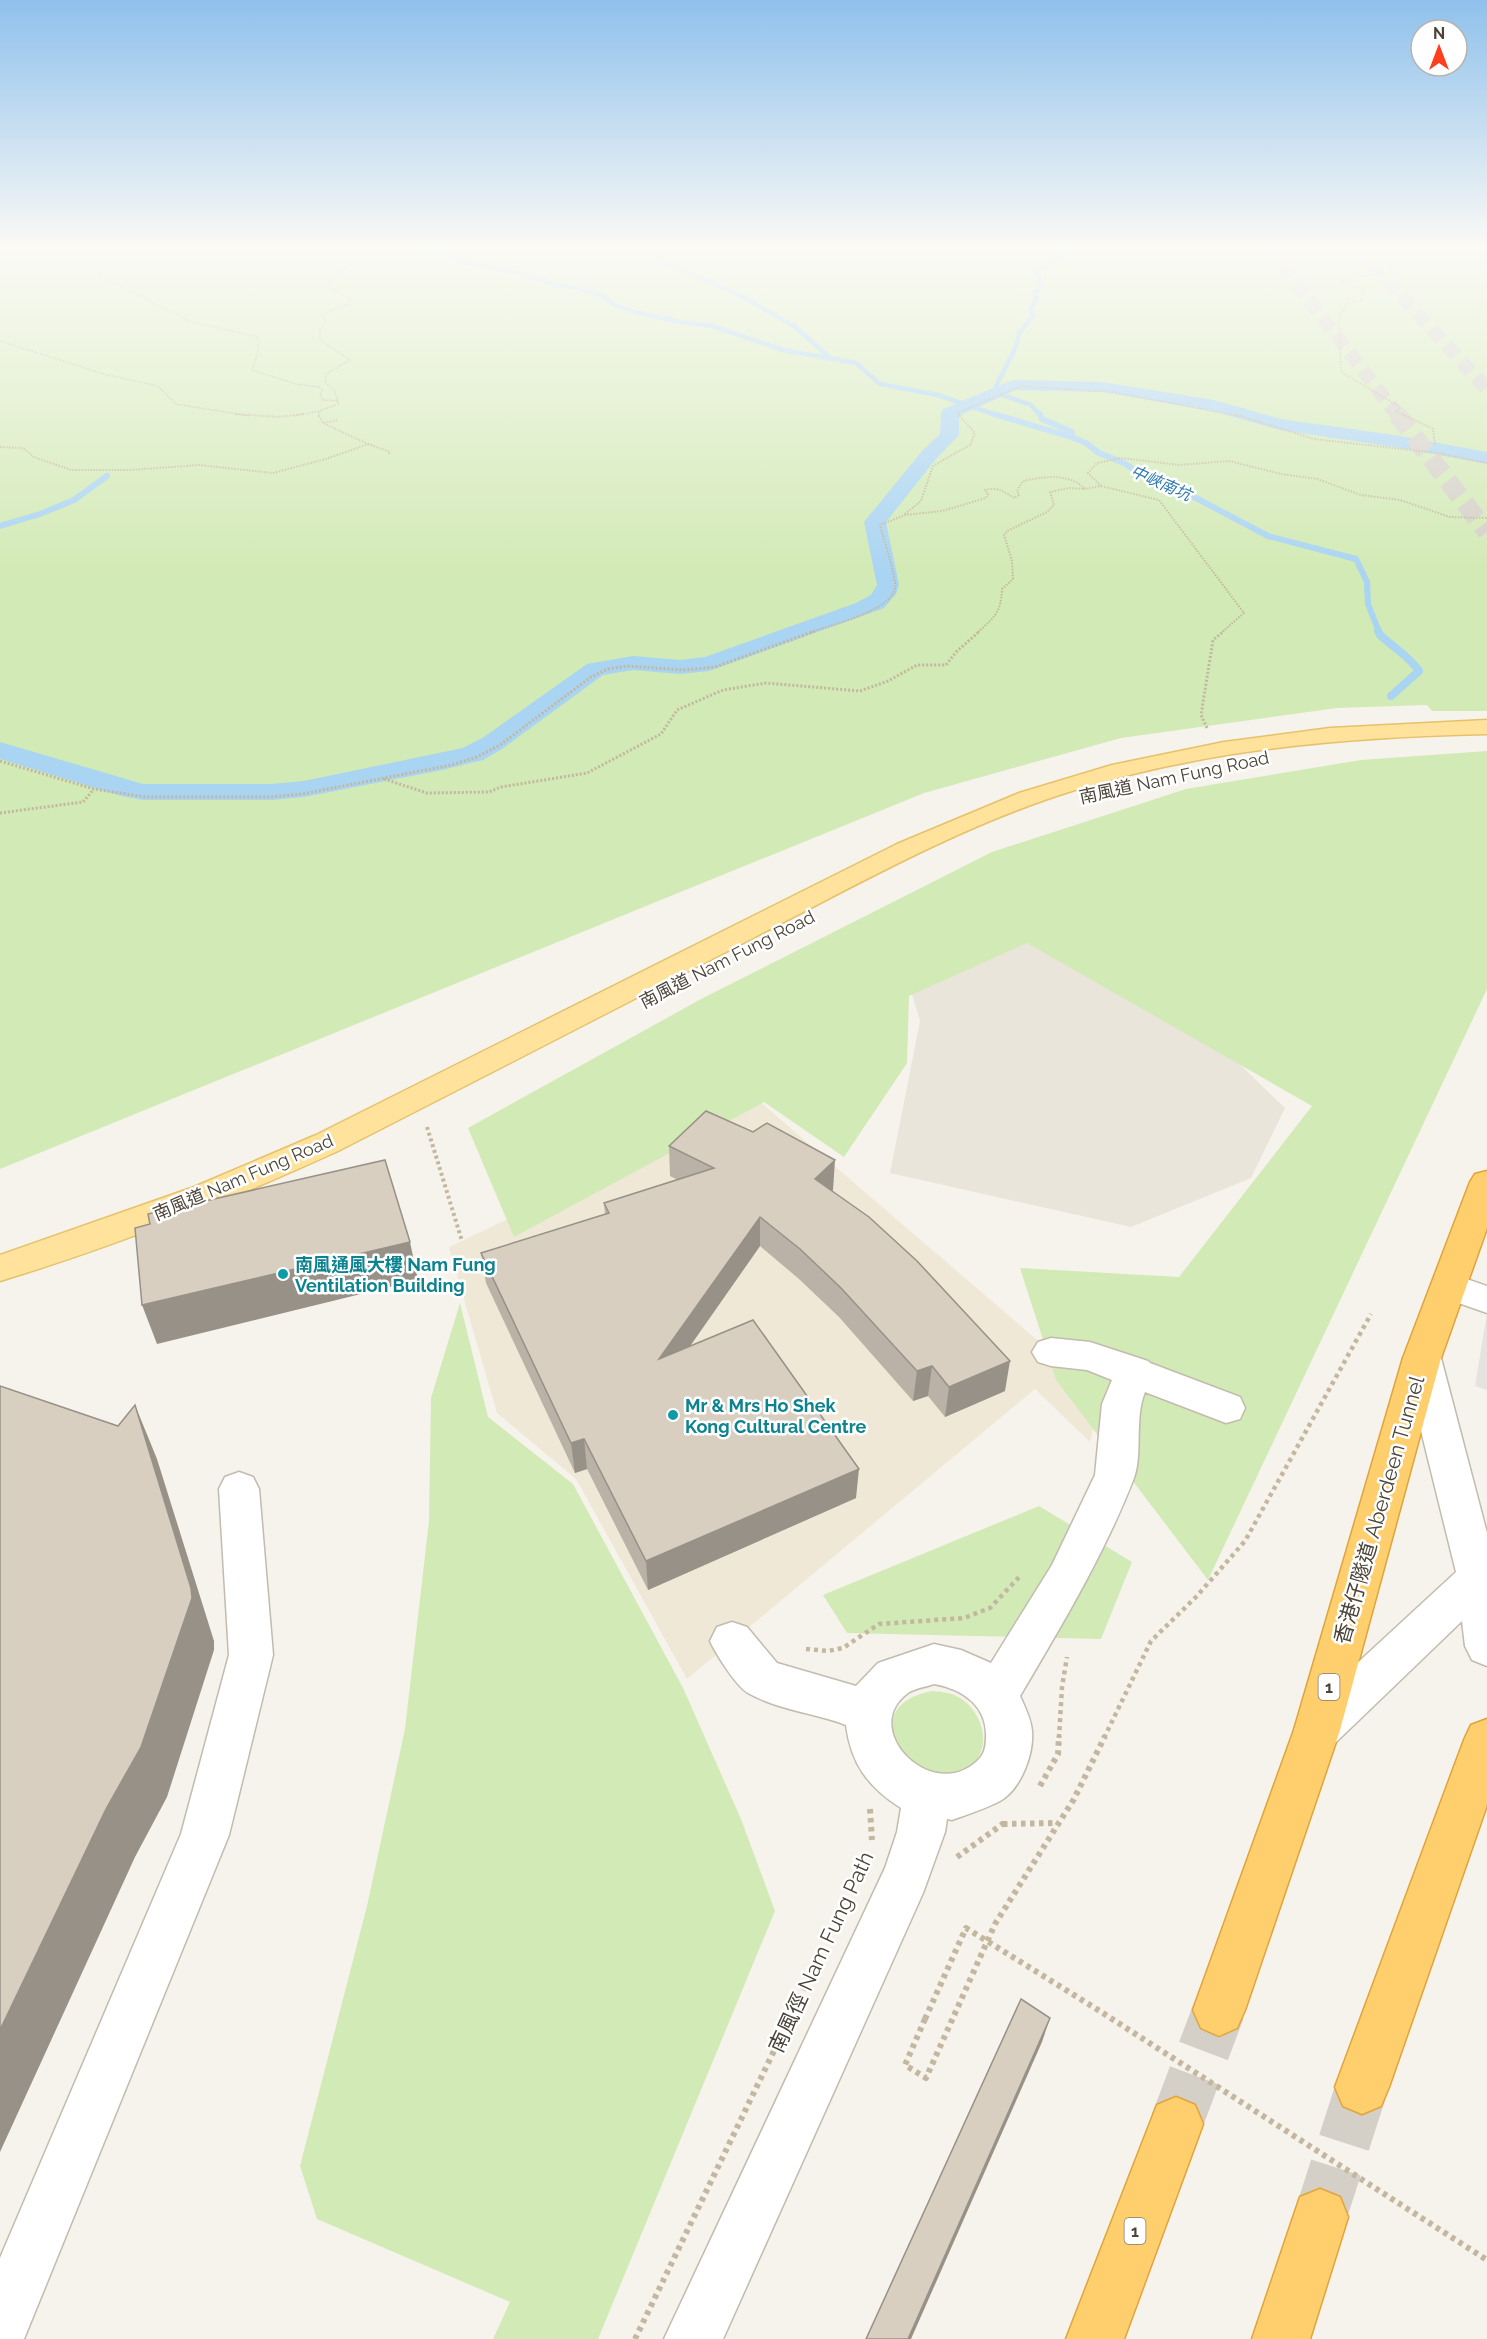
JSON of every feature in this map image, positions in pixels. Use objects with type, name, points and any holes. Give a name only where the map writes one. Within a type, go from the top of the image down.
[{"type":"highway","name":"香港仔隧道 Aberdeen Tunnel","points":[[1219,2010],[1317,1730],[1422,1358],[1487,1182]]},
{"type":"highway","points":[[1362,2087],[1487,1740]]},
{"type":"highway","name":"1","points":[[1095,2339],[1176,2124]]},
{"type":"highway","points":[[1281,2339],[1320,2217]]},
{"type":"main road","name":"南風道 Nam Fung Road","points":[[0,1268],[116,1229],[262,1173],[327,1143],[906,849],[1002,807],[1081,781],[1220,750],[1371,732],[1487,727]]},
{"type":"street","points":[[1449,1286],[1487,1300]]},
{"type":"street","points":[[1051,1352],[1090,1356],[1135,1371],[1226,1408]]},
{"type":"street","points":[[1422,1358],[1483,1574],[1487,1646]]},
{"type":"street","points":[[996,1695],[1067,1578],[1115,1475],[1121,1404],[1135,1371]]},
{"type":"street","points":[[0,2327],[205,1835],[251,1655],[239,1489]]},
{"type":"street","points":[[1317,1730],[1483,1574]]},
{"type":"street","points":[[745,1657],[762,1678],[800,1692],[848,1704],[869,1713]]},
{"type":"street","points":[[934,1664],[958,1668],[978,1678],[996,1695],[1007,1714],[1011,1737],[1006,1759],[995,1778],[975,1791],[952,1797],[927,1795],[906,1787],[887,1772],[874,1754],[868,1733],[869,1713],[877,1692],[891,1678],[912,1667],[934,1664]]},
{"type":"street","points":[[693,2339],[906,1876],[921,1832],[927,1795]]},
{"type":"path","points":[[51,357],[107,375],[158,386],[176,404],[257,419],[320,411],[339,404],[334,390],[325,382],[325,377],[326,374],[350,360],[346,357]]},
{"type":"path","points":[[257,357],[252,370],[296,384],[319,387],[323,390],[320,394],[323,400],[338,401]]},
{"type":"path","points":[[1341,357],[1341,372],[1402,408],[1395,411],[1432,429],[1435,446]]},
{"type":"path","points":[[904,515],[921,501],[933,466],[970,445],[975,433],[957,413],[1021,386],[1112,392],[1233,414],[1314,439],[1437,453],[1487,463]]},
{"type":"path","points":[[320,411],[318,415],[324,423],[368,444],[384,448],[390,452],[388,455]]},
{"type":"path","points":[[324,423],[338,420]]},
{"type":"path","points":[[0,447],[23,448],[34,457],[71,470],[130,470],[199,465],[273,473],[317,462],[368,444]]},
{"type":"path","points":[[1101,486],[1088,473],[1091,467],[1105,460],[1121,458],[1179,465],[1230,461],[1281,474],[1317,479],[1361,495],[1400,500],[1450,517],[1487,518]]},
{"type":"path","points":[[0,761],[93,789],[158,798],[280,797],[460,763],[500,746],[591,677],[608,669],[638,666],[692,670],[715,667],[880,607],[891,599],[896,587],[880,525],[904,515],[942,511],[971,504],[986,498],[988,494],[985,490],[991,487],[1014,498],[1019,495],[1017,491],[1023,481],[1064,477],[1083,485],[1085,489]]},
{"type":"path","points":[[383,779],[427,793],[489,792],[501,787],[564,778],[587,773],[642,745],[661,734],[667,722],[677,711],[723,690],[766,682],[860,691],[899,676],[910,667],[946,664],[995,617],[1001,605],[1002,589],[1014,579],[1012,561],[1004,535],[1007,531],[1047,512],[1054,505],[1050,492],[1101,486],[1159,500],[1244,613],[1213,640],[1201,716],[1208,730]]},
{"type":"path","points":[[0,813],[83,802],[93,789]]},
{"type":"path","points":[[426,1125],[462,1241]]},
{"type":"path","points":[[1371,1314],[1245,1541],[1196,1597],[1151,1641],[1074,1799],[995,1924],[991,1934],[986,1944],[981,1955],[926,2078],[905,2064],[966,1928],[986,1941],[996,1947],[1095,2008],[1487,2260]]},
{"type":"path","points":[[745,1657],[780,1642],[814,1651],[843,1648],[879,1624],[964,1618],[990,1608],[1028,1568]]},
{"type":"path","points":[[1034,1795],[1046,1779],[1058,1754],[1062,1687],[1071,1646]]},
{"type":"path","name":"南風徑 Nam Fung Path","points":[[867,1804],[873,1828],[869,1851]]},
{"type":"path","points":[[948,1864],[974,1843],[1012,1818]]},
{"type":"path","points":[[1003,1824],[1059,1823]]},
{"type":"path","name":"南風徑 Nam Fung Path","points":[[634,2339],[815,1966]]},
{"type":"shaded area","points":[[1014,911],[1162,989],[1285,1108],[1251,1178],[1131,1227],[890,1173],[920,1021],[905,971]]},
{"type":"shaded area","points":[[758,1100],[1101,1395],[1090,1442],[1035,1389],[687,1679],[576,1479],[497,1413],[449,1247]]},
{"type":"shaded area","points":[[1487,1313],[1487,1390],[1475,1386]]},
{"type":"green space","points":[[0,357],[1487,357],[1487,711],[1432,711],[1427,705],[1337,708],[1121,738],[924,793],[0,1169]]},
{"type":"green space","points":[[1487,751],[1487,989],[1208,1580],[1056,1380],[1020,1268],[1179,1277],[1312,1106],[1027,943],[909,996],[907,1063],[844,1157],[764,1102],[514,1237],[468,1128],[703,998],[992,852],[1186,789],[1361,760]]},
{"type":"green space","points":[[460,1303],[488,1417],[573,1484],[683,1688],[741,1819],[775,1911],[598,2339],[493,2339],[510,2302],[317,2219],[300,2166],[367,1906],[405,1729],[429,1521],[431,1398]]},
{"type":"green space","points":[[1039,1506],[1132,1562],[1101,1639],[847,1633],[823,1595]]},
{"type":"green space","points":[[933,1691],[952,1694],[963,1700],[976,1714],[983,1732],[983,1742],[977,1760],[970,1767],[954,1774],[936,1775],[910,1766],[902,1759],[893,1737],[893,1717],[897,1709],[912,1698]]},
{"type":"building","points":[[706,1111],[753,1132],[767,1123],[835,1160],[815,1179],[869,1217],[917,1261],[1010,1361],[949,1387],[932,1366],[917,1371],[841,1288],[800,1249],[760,1217],[659,1359],[753,1320],[859,1469],[646,1561],[584,1439],[571,1443],[481,1253],[609,1213],[604,1203],[714,1168],[669,1146]]},
{"type":"building","points":[[385,1160],[410,1242],[142,1305],[135,1228],[150,1224],[148,1214]]},
{"type":"building","points":[[0,1386],[118,1426],[135,1405],[191,1588],[192,1598],[141,1747],[106,1809],[0,2030]]},
{"type":"building","points":[[1021,1999],[1050,2018],[908,2339],[866,2339]]},
{"type":"waterway","points":[[823,357],[856,363],[880,384],[938,395],[999,416]]},
{"type":"waterway","name":"中峽南坑","points":[[1011,357],[996,386],[1000,394],[1031,405],[1041,416]]},
{"type":"waterway","points":[[0,750],[143,792],[272,792],[304,789],[473,754],[493,743],[596,669],[633,663],[680,667],[709,664],[876,603],[885,594],[888,585],[875,522],[929,455],[949,435],[950,413],[1013,385],[1102,387],[1214,406],[1280,424],[1401,442],[1487,458]]},
{"type":"waterway","points":[[994,414],[1071,437]]},
{"type":"waterway","name":"中峽南坑","points":[[1041,416],[1042,419],[1072,432],[1071,437]]},
{"type":"waterway","name":"中峽南坑","points":[[1071,437],[1086,443],[1099,453],[1124,463],[1145,477],[1177,488],[1268,536],[1356,559],[1367,582],[1368,604],[1379,632]]},
{"type":"waterway","points":[[0,526],[40,514],[74,500],[107,476]]},
{"type":"waterway","name":"中峽南坑","points":[[1378,631],[1419,671],[1391,696]]},
{"type":"tunnel","points":[[1353,357],[1398,416]]},
{"type":"tunnel","points":[[1458,357],[1487,389]]},
{"type":"tunnel","points":[[1397,414],[1487,532]]},
{"type":"tunnel","points":[[1176,2124],[1219,2010]]},
{"type":"tunnel","points":[[1320,2217],[1362,2087]]},
{"type":"place","name":"南風通風大樓 Nam Fung Ventilation Building","points":[[283,1274]]},
{"type":"place","name":"Mr & Mrs Ho Shek Kong Cultural Centre","points":[[673,1415]]}]
